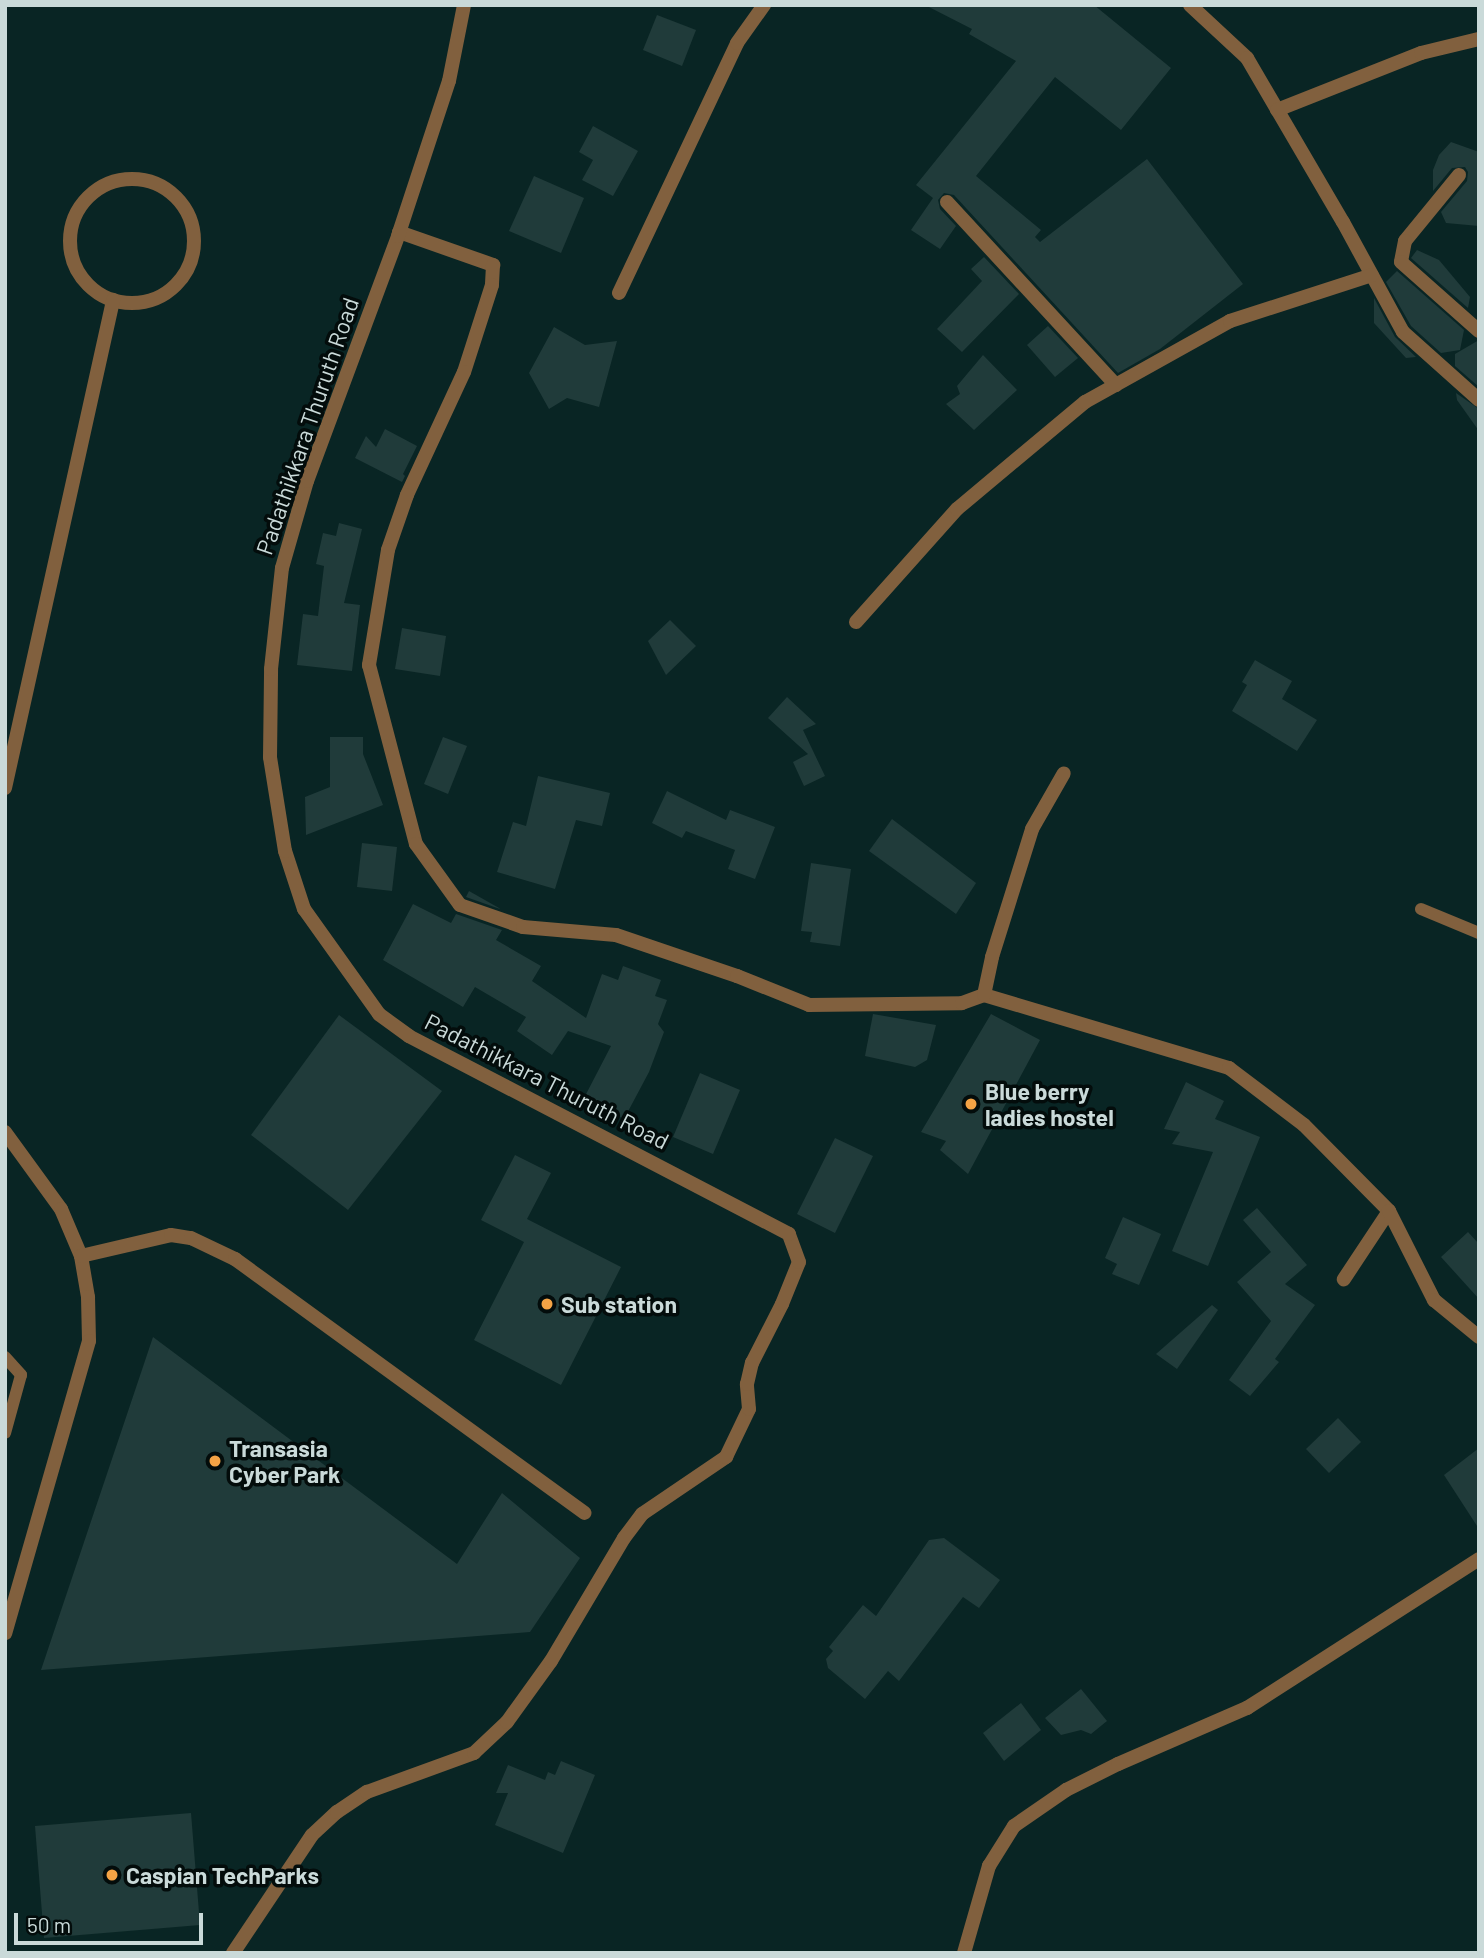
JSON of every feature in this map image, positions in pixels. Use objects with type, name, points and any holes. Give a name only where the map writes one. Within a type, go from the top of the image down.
[{"type":"street","name":"Padathikkara Thuruth Road","points":[[233,1953],[312,1835],[337,1812],[367,1791],[474,1753],[507,1722],[551,1661],[624,1538],[642,1514],[726,1457],[748,1409],[747,1384],[752,1363],[782,1304],[799,1262],[789,1234],[409,1035],[379,1014],[304,909],[285,851],[270,757],[271,668],[282,568],[329,418],[399,232],[449,81],[464,5]]},
{"type":"street","points":[[619,293],[737,43],[764,5]]},
{"type":"street","points":[[1190,5],[1247,58],[1403,332],[1479,400]]},
{"type":"street","points":[[1278,110],[1421,53],[1479,38]]},
{"type":"street","points":[[1459,175],[1405,241],[1401,262],[1479,331]]},
{"type":"street","points":[[127,178],[151,181],[173,192],[188,212],[195,235],[192,260],[180,282],[160,297],[137,304],[113,300],[91,289],[76,269],[70,246],[72,221],[85,200],[104,185],[127,178]]},
{"type":"street","points":[[947,202],[1116,385]]},
{"type":"street","points":[[399,232],[492,265],[492,285],[464,372],[412,484],[388,550],[369,665],[416,844],[460,905],[523,928],[616,935],[737,976],[809,1005],[962,1003],[984,995],[1229,1068],[1304,1125],[1388,1211],[1434,1300],[1479,1337]]},
{"type":"street","points":[[856,622],[957,509],[1085,402],[1230,321],[1372,275]]},
{"type":"street","points":[[5,788],[113,300]]},
{"type":"street","points":[[984,995],[992,957],[1032,829],[1064,773]]},
{"type":"street","points":[[5,1132],[61,1209],[81,1256],[88,1297],[89,1341],[5,1633]]},
{"type":"street","points":[[1344,1279],[1388,1211]]},
{"type":"street","points":[[81,1256],[171,1235],[191,1238],[235,1259],[584,1513]]},
{"type":"street","points":[[964,1953],[989,1866],[1014,1826],[1076,1785],[1247,1708],[1479,1559]]},
{"type":"lane","points":[[1421,909],[1479,933]]},
{"type":"lane","points":[[5,1357],[22,1375],[5,1433]]},
{"type":"building","points":[[925,5],[1094,5],[1171,68],[1121,130],[1055,77],[976,176],[1041,230],[1035,237],[1040,242],[1147,159],[1243,284],[1160,349],[1118,373],[954,195],[944,193],[938,200],[940,209],[956,226],[940,249],[911,230],[933,198],[916,185],[1016,61],[969,34],[972,29]]},
{"type":"building","points":[[657,15],[696,30],[682,66],[643,50]]},
{"type":"building","points":[[593,126],[638,151],[613,196],[582,180],[593,160],[579,152]]},
{"type":"building","points":[[1451,142],[1479,152],[1479,226],[1446,223],[1441,212],[1467,181],[1468,172],[1465,167],[1452,168],[1433,191],[1433,170],[1439,155]]},
{"type":"building","points":[[534,176],[584,198],[561,253],[509,231]]},
{"type":"building","points":[[1417,250],[1439,260],[1470,297],[1468,308],[1411,258]]},
{"type":"building","points":[[984,257],[1019,294],[962,352],[937,329],[982,281],[971,269]]},
{"type":"building","points":[[1397,271],[1464,330],[1460,350],[1441,353],[1411,326],[1386,282]]},
{"type":"building","points":[[1374,298],[1395,337],[1416,357],[1406,358],[1374,323]]},
{"type":"building","points":[[1048,326],[1078,358],[1055,377],[1027,345]]},
{"type":"building","points":[[554,327],[585,345],[617,341],[599,407],[567,398],[549,409],[529,373]]},
{"type":"building","points":[[1479,340],[1479,387],[1455,366],[1455,354]]},
{"type":"building","points":[[983,355],[1017,390],[974,430],[946,404],[960,394],[957,386]]},
{"type":"building","points":[[1456,393],[1479,409],[1479,431],[1457,400]]},
{"type":"building","points":[[385,429],[417,446],[403,474],[405,476],[402,482],[355,458],[366,436],[376,447]]},
{"type":"building","points":[[339,523],[362,529],[344,603],[360,605],[352,671],[297,665],[303,614],[318,616],[324,566],[316,564],[323,533],[336,536]]},
{"type":"building","points":[[670,620],[696,646],[666,675],[648,641]]},
{"type":"building","points":[[402,628],[446,636],[440,676],[395,669]]},
{"type":"building","points":[[1255,660],[1292,681],[1282,699],[1317,720],[1297,751],[1232,711],[1247,685],[1242,682]]},
{"type":"building","points":[[787,697],[816,724],[803,730],[825,776],[804,786],[793,762],[808,754],[768,718]]},
{"type":"building","points":[[330,737],[363,737],[363,754],[383,805],[306,835],[305,797],[330,787]]},
{"type":"building","points":[[443,737],[467,746],[448,794],[424,784]]},
{"type":"building","points":[[538,776],[610,793],[602,826],[576,820],[555,889],[497,872],[513,822],[526,826]]},
{"type":"building","points":[[667,791],[726,820],[730,810],[775,827],[755,879],[728,869],[735,850],[686,831],[682,838],[652,823]]},
{"type":"building","points":[[892,819],[976,883],[956,914],[869,851]]},
{"type":"building","points":[[362,843],[397,847],[392,891],[357,887]]},
{"type":"building","points":[[811,863],[851,869],[840,946],[810,942],[812,932],[801,931]]},
{"type":"building","points":[[469,891],[499,908],[500,909],[466,897]]},
{"type":"building","points":[[413,904],[451,923],[456,914],[502,930],[496,940],[541,966],[532,981],[586,1018],[602,974],[618,980],[623,966],[661,980],[655,996],[667,1000],[658,1024],[664,1032],[649,1072],[624,1119],[584,1098],[611,1046],[568,1031],[552,1055],[517,1031],[526,1017],[475,987],[463,1007],[383,960]]},
{"type":"building","points":[[873,1014],[936,1025],[927,1060],[915,1067],[865,1056]]},
{"type":"building","name":"Blue berry ladies hostel","points":[[991,1014],[1040,1040],[968,1174],[940,1150],[946,1141],[921,1132]]},
{"type":"building","points":[[339,1015],[442,1091],[348,1210],[251,1135]]},
{"type":"building","points":[[700,1073],[740,1090],[713,1154],[673,1137]]},
{"type":"building","points":[[1186,1082],[1224,1101],[1215,1119],[1260,1137],[1208,1266],[1172,1251],[1213,1152],[1172,1144],[1180,1132],[1164,1129]]},
{"type":"building","points":[[835,1138],[873,1156],[835,1233],[797,1214]]},
{"type":"building","name":"Sub station","points":[[515,1155],[551,1173],[527,1219],[621,1267],[561,1385],[474,1340],[524,1242],[481,1220]]},
{"type":"building","points":[[1257,1208],[1307,1265],[1285,1284],[1315,1305],[1275,1359],[1279,1362],[1250,1396],[1229,1380],[1271,1321],[1237,1282],[1271,1252],[1243,1220]]},
{"type":"building","points":[[1123,1217],[1161,1234],[1139,1285],[1112,1274],[1117,1264],[1105,1258]]},
{"type":"building","points":[[1468,1232],[1479,1244],[1479,1299],[1441,1257]]},
{"type":"building","points":[[1212,1305],[1218,1310],[1177,1369],[1156,1354]]},
{"type":"building","name":"Transasia Cyber Park","points":[[153,1337],[457,1564],[502,1493],[580,1558],[530,1632],[41,1670]]},
{"type":"building","points":[[1338,1418],[1361,1442],[1329,1473],[1306,1449]]},
{"type":"building","points":[[1479,1448],[1479,1529],[1444,1475]]},
{"type":"building","points":[[944,1538],[1000,1580],[979,1608],[963,1597],[899,1681],[888,1671],[865,1699],[828,1668],[826,1659],[833,1651],[829,1647],[863,1605],[876,1616],[929,1540]]},
{"type":"building","points":[[1081,1689],[1107,1721],[1091,1734],[1081,1730],[1061,1735],[1045,1718]]},
{"type":"building","points":[[1021,1703],[1041,1730],[1004,1761],[983,1733]]},
{"type":"building","points":[[561,1761],[595,1775],[563,1853],[495,1825],[508,1793],[496,1793],[508,1765],[545,1780],[548,1772],[555,1775]]},
{"type":"building","points":[[191,1813],[200,1925],[44,1938],[35,1826]]},
{"type":"place","name":"Blue berry ladies hostel","points":[[971,1104]]},
{"type":"place","name":"Sub station","points":[[547,1304]]},
{"type":"place","name":"Transasia Cyber Park","points":[[215,1461]]},
{"type":"place","name":"Caspian TechParks","points":[[112,1875]]}]
